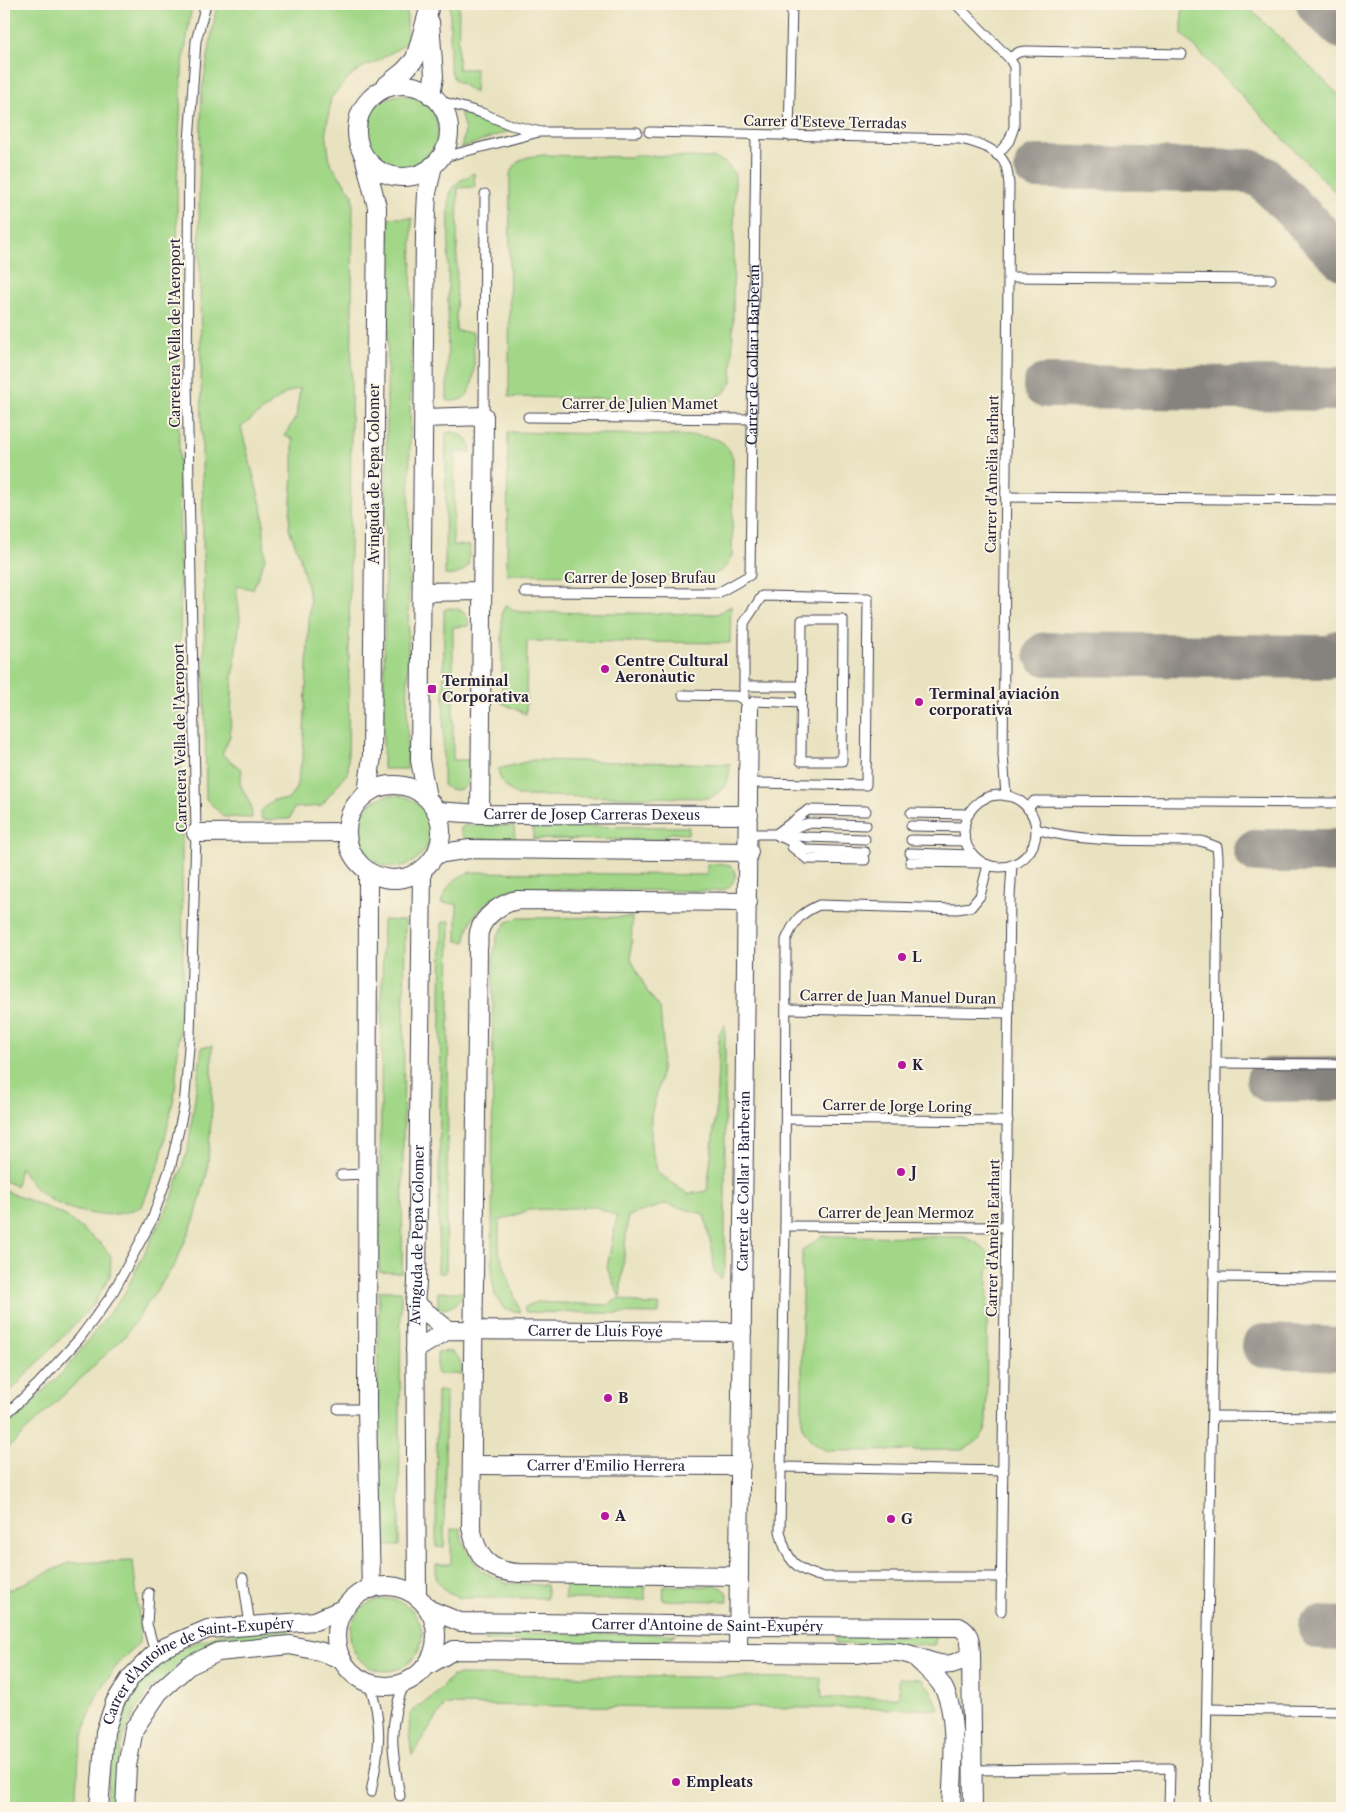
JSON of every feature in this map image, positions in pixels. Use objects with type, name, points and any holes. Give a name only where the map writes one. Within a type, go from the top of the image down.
[{"type":"street","points":[[429,6],[415,59],[404,71],[371,98],[360,115],[357,137],[364,156],[378,170],[396,176],[403,177],[419,174],[436,161]]},
{"type":"street","points":[[429,6],[434,98]]},
{"type":"street","points":[[371,98],[381,90],[396,85],[410,85],[425,90],[434,98],[442,107],[448,122],[447,144],[436,161],[427,194],[425,234],[420,760],[442,834],[437,854],[422,872],[400,880],[384,879],[368,873],[360,866],[349,849],[346,832],[352,811],[367,793],[381,786],[396,784],[416,790],[432,805]]},
{"type":"street","name":"Avinguda de Pepa Colomer","points":[[364,156],[377,203],[372,756],[367,793]]},
{"type":"street","points":[[424,418],[484,416],[480,814]]},
{"type":"street","points":[[422,592],[482,591]]},
{"type":"street","name":"Carrer de Collar i Barberán","points":[[738,1652],[749,852],[747,704]]},
{"type":"street","name":"Carrer de Josep Carreras Dexeus","points":[[432,805],[480,814],[749,816]]},
{"type":"street","points":[[196,833],[346,832]]},
{"type":"street","points":[[437,854],[470,849],[749,852]]},
{"type":"street","name":"Avinguda de Pepa Colomer","points":[[422,872],[417,1283],[415,1303],[422,1603]]},
{"type":"street","points":[[368,873],[367,1409],[371,1589]]},
{"type":"street","points":[[739,1576],[503,1572],[489,1564],[476,1547],[471,1527],[473,1330],[478,956],[479,932],[486,920],[504,904],[509,901],[518,900],[748,902]]},
{"type":"street","points":[[415,1303],[448,1330],[415,1350]]},
{"type":"street","name":"Carrer de Lluís Foyé","points":[[448,1330],[742,1332]]},
{"type":"street","name":"Carrer d'Emilio Herrera","points":[[472,1465],[741,1466]]},
{"type":"street","points":[[382,1586],[399,1588],[422,1603],[434,1621],[436,1638],[433,1652],[425,1668],[414,1678],[398,1685],[386,1687],[369,1684],[349,1671],[341,1659],[336,1642],[337,1624],[345,1608],[355,1597],[382,1586]]},
{"type":"street","name":"Carrer d'Antoine de Saint-Exupéry","points":[[422,1603],[460,1622],[959,1627],[966,1630],[970,1637],[972,1654],[973,1808]]},
{"type":"street","name":"Carrer d'Antoine de Saint-Exupéry","points":[[99,1808],[105,1732],[115,1702],[131,1678],[155,1653],[208,1629],[316,1621],[345,1608]]},
{"type":"street","name":"Carrer d'Antoine de Saint-Exupéry","points":[[125,1808],[127,1766],[134,1729],[159,1692],[188,1666],[218,1652],[290,1645],[319,1651],[341,1659]]},
{"type":"street","name":"Carrer d'Antoine de Saint-Exupéry","points":[[425,1668],[454,1650],[855,1654],[878,1651],[899,1652],[944,1666],[961,1662],[972,1654]]},
{"type":"street","points":[[915,1656],[941,1683],[949,1700],[953,1717],[951,1808]]},
{"type":"street","points":[[952,1769],[973,1770]]},
{"type":"lane","name":"Carretera Vella de l'Aeroport","points":[[4,1416],[38,1384],[79,1339],[111,1296],[152,1220],[170,1165],[184,1107],[190,1035],[196,833],[187,381],[189,142],[196,41],[206,4]]},
{"type":"lane","points":[[789,136],[792,4]]},
{"type":"lane","points":[[956,4],[1012,62],[1014,70],[1014,127],[1009,140],[997,155]]},
{"type":"lane","points":[[1009,58],[1019,52],[1026,51],[1182,54]]},
{"type":"lane","points":[[434,98],[482,113],[511,125],[541,132],[637,132]]},
{"type":"lane","points":[[436,161],[541,132]]},
{"type":"lane","name":"Carrer d'Esteve Terradas","points":[[649,132],[960,139],[972,142],[997,155]]},
{"type":"lane","name":"Carrer de Collar i Barberán","points":[[750,575],[756,134]]},
{"type":"lane","name":"Carrer d'Amèlia Earhart","points":[[997,155],[1004,162],[1009,184],[1004,755],[1006,796]]},
{"type":"lane","points":[[484,416],[485,194]]},
{"type":"lane","points":[[1008,277],[1271,279]]},
{"type":"lane","name":"Carrer de Julien Mamet","points":[[528,417],[752,419]]},
{"type":"lane","points":[[1006,497],[1342,500]]},
{"type":"lane","name":"Carrer de Josep Brufau","points":[[525,592],[718,593],[750,575]]},
{"type":"lane","points":[[747,704],[744,686],[744,623],[762,596],[868,598],[866,784],[749,783]]},
{"type":"lane","points":[[802,620],[843,620],[842,761],[802,760],[802,703],[802,620]]},
{"type":"lane","points":[[744,686],[802,686]]},
{"type":"lane","points":[[683,695],[737,696],[747,704]]},
{"type":"lane","points":[[747,704],[754,701],[802,703]]},
{"type":"lane","points":[[973,855],[910,857],[1002,867],[1012,865],[1027,854],[1032,847],[1036,829],[1028,809],[1021,802],[1006,796],[987,798],[977,804],[969,814],[964,827],[966,841],[973,855],[986,864]]},
{"type":"lane","points":[[1028,809],[1034,801],[1342,803]]},
{"type":"lane","points":[[776,834],[808,810],[866,811]]},
{"type":"lane","points":[[912,812],[969,814]]},
{"type":"lane","points":[[776,834],[808,824],[866,825]]},
{"type":"lane","points":[[911,826],[964,827]]},
{"type":"lane","points":[[1036,829],[1053,834],[1081,838],[1202,841],[1217,847],[1214,1277],[1205,1808]]},
{"type":"lane","points":[[749,834],[865,839]]},
{"type":"lane","points":[[776,834],[807,854],[865,856]]},
{"type":"lane","points":[[911,840],[966,841]]},
{"type":"lane","points":[[986,864],[980,896],[971,907],[957,909],[819,905],[802,913],[794,922],[786,940],[785,1226],[780,1531],[784,1549],[793,1563],[809,1573],[824,1577],[1002,1577]]},
{"type":"lane","name":"Carrer d'Amèlia Earhart","points":[[1002,1611],[1010,897],[1012,865]]},
{"type":"lane","name":"Carrer de Juan Manuel Duran","points":[[786,1009],[1009,1013]]},
{"type":"lane","points":[[1216,1063],[1342,1064]]},
{"type":"lane","name":"Carrer de Jorge Loring","points":[[786,1119],[1008,1121]]},
{"type":"lane","points":[[341,1175],[367,1174]]},
{"type":"lane","name":"Carrer de Jean Mermoz","points":[[785,1226],[1007,1227]]},
{"type":"lane","points":[[1214,1277],[1342,1278]]},
{"type":"lane","points":[[338,1409],[367,1409]]},
{"type":"lane","points":[[1212,1416],[1342,1417]]},
{"type":"lane","points":[[782,1467],[1004,1470]]},
{"type":"lane","points":[[243,1578],[250,1625]]},
{"type":"lane","points":[[149,1593],[147,1624],[155,1653]]},
{"type":"lane","points":[[400,1796],[393,1756],[392,1730],[394,1712],[405,1682]]},
{"type":"lane","points":[[369,1684],[378,1711],[380,1730],[379,1754],[372,1792]]},
{"type":"lane","points":[[1207,1709],[1342,1711]]},
{"type":"lane","points":[[973,1770],[1170,1768],[1170,1808]]},
{"type":"green space","points":[[4,4],[192,4],[182,71],[177,186],[183,979],[175,1092],[160,1162],[142,1206],[118,1214],[91,1214],[65,1207],[42,1194],[20,1167],[16,1186],[4,1181]]},
{"type":"green space","points":[[217,4],[407,4],[407,43],[376,62],[363,67],[349,77],[331,98],[326,132],[330,163],[353,195],[348,772],[321,806],[294,808],[290,819],[262,820],[260,812],[273,800],[288,800],[296,788],[303,755],[310,599],[299,554],[289,529],[293,474],[293,439],[284,436],[296,417],[300,388],[286,393],[241,427],[263,513],[265,559],[253,589],[236,586],[240,618],[233,677],[230,736],[222,754],[242,770],[240,784],[251,806],[252,818],[224,817],[206,799],[199,189],[202,91]]},
{"type":"green space","points":[[450,4],[459,4],[458,69],[476,69],[475,93],[454,79],[450,69]]},
{"type":"green space","points":[[1182,4],[1245,4],[1342,98],[1342,199],[1182,34]]},
{"type":"green space","points":[[402,95],[416,98],[428,105],[435,117],[438,131],[435,145],[428,157],[416,164],[402,167],[388,164],[376,157],[369,145],[366,131],[369,117],[376,105],[388,98]]},
{"type":"green space","points":[[460,111],[488,123],[512,130],[461,148],[465,131]]},
{"type":"green space","points":[[543,155],[629,157],[640,155],[714,158],[726,163],[735,175],[732,382],[724,393],[710,400],[509,397],[510,175],[522,159]]},
{"type":"green space","points":[[474,173],[475,187],[458,188],[456,331],[473,332],[474,371],[473,381],[466,396],[452,401],[447,400],[449,198],[455,185]]},
{"type":"green space","points":[[389,218],[412,218],[407,769],[383,769]]},
{"type":"green space","points":[[453,432],[468,441],[471,452],[455,452],[453,545],[470,546],[466,569],[455,575],[445,575],[446,433]]},
{"type":"green space","points":[[508,432],[699,436],[720,441],[727,447],[733,458],[732,555],[727,564],[719,572],[706,577],[507,574]]},
{"type":"green space","points":[[506,604],[514,611],[524,612],[717,614],[731,606],[730,643],[527,641],[526,714],[502,703],[502,612]]},
{"type":"green space","points":[[450,608],[464,612],[469,622],[469,626],[453,627],[453,760],[469,760],[468,782],[466,786],[457,790],[449,789],[443,785],[444,610]]},
{"type":"green space","points":[[534,760],[730,764],[726,784],[710,798],[520,796],[505,786],[500,778],[498,769]]},
{"type":"green space","points":[[394,795],[408,798],[420,805],[427,817],[430,831],[427,845],[420,857],[408,864],[394,867],[380,864],[368,857],[361,845],[358,831],[361,817],[368,805],[380,798]]},
{"type":"green space","points":[[466,825],[514,826],[515,839],[467,839],[461,832],[461,828]]},
{"type":"green space","points":[[533,826],[689,827],[688,834],[671,833],[657,840],[533,839]]},
{"type":"green space","points":[[707,864],[723,864],[732,868],[735,876],[732,884],[728,888],[719,891],[512,889],[495,897],[481,908],[471,923],[466,942],[457,941],[457,904],[441,903],[445,892],[452,883],[460,876],[471,872],[707,875]]},
{"type":"green space","points":[[632,917],[631,959],[647,991],[660,1008],[663,1044],[660,1081],[651,1115],[651,1147],[658,1173],[688,1194],[707,1191],[716,1112],[719,1034],[725,1025],[725,1268],[721,1279],[714,1272],[713,1254],[704,1214],[666,1204],[628,1216],[620,1298],[607,1268],[617,1216],[596,1207],[529,1210],[499,1221],[499,1251],[520,1312],[504,1309],[495,1295],[492,1278],[493,959],[497,936],[507,922],[519,918]]},
{"type":"green space","points":[[383,920],[405,921],[402,1273],[379,1272]]},
{"type":"green space","points":[[450,921],[446,1273],[438,1273],[442,922]]},
{"type":"green space","points":[[212,1046],[212,1108],[207,1173],[195,1218],[175,1264],[125,1336],[4,1452],[4,1429],[66,1369],[124,1294],[172,1198],[188,1149],[202,1047]]},
{"type":"green space","points":[[4,1190],[66,1216],[102,1245],[111,1256],[110,1276],[93,1305],[4,1398]]},
{"type":"green space","points":[[822,1236],[964,1237],[977,1243],[996,1260],[988,1271],[986,1429],[973,1444],[962,1450],[827,1451],[809,1438],[802,1426],[802,1251]]},
{"type":"green space","points":[[379,1291],[401,1291],[399,1546],[376,1546]]},
{"type":"green space","points":[[438,1292],[463,1292],[457,1303],[447,1308],[438,1309]]},
{"type":"green space","points":[[620,1298],[645,1305],[659,1305],[659,1314],[526,1312],[524,1308],[536,1302],[607,1305]]},
{"type":"green space","points":[[449,1351],[460,1360],[462,1374],[437,1374],[437,1352]]},
{"type":"green space","points":[[437,1391],[446,1391],[444,1547],[436,1547]]},
{"type":"green space","points":[[460,1528],[463,1544],[480,1570],[506,1583],[547,1585],[547,1598],[461,1598],[448,1593],[436,1579],[436,1564],[451,1564],[451,1529]]},
{"type":"green space","points":[[133,1561],[140,1625],[139,1643],[119,1662],[96,1697],[86,1724],[79,1755],[76,1808],[4,1808],[4,1589],[12,1589],[68,1563]]},
{"type":"green space","points":[[565,1585],[645,1586],[645,1600],[565,1599]]},
{"type":"green space","points":[[664,1586],[717,1586],[726,1591],[728,1601],[663,1600]]},
{"type":"green space","points":[[386,1599],[400,1602],[412,1609],[419,1621],[422,1635],[419,1649],[412,1661],[400,1668],[386,1671],[372,1668],[360,1661],[353,1649],[350,1635],[353,1621],[360,1609],[372,1602]]},
{"type":"green space","points":[[288,1629],[288,1639],[256,1639],[225,1643],[153,1687],[136,1710],[124,1735],[118,1764],[117,1808],[107,1808],[109,1755],[115,1731],[124,1709],[139,1683],[177,1650],[220,1634]]},
{"type":"green space","points":[[485,1633],[677,1634],[657,1643],[485,1641]]},
{"type":"green space","points":[[836,1636],[935,1636],[935,1645],[836,1644]]},
{"type":"green space","points":[[452,1676],[821,1678],[822,1698],[899,1697],[899,1678],[922,1679],[932,1692],[939,1709],[445,1705],[412,1755],[409,1733],[410,1715],[414,1709],[435,1695]]},
{"type":"taxiway","points":[[1318,4],[1342,27]]},
{"type":"taxiway","points":[[1036,167],[1250,171],[1264,178],[1342,258]]},
{"type":"taxiway","points":[[1045,386],[1342,389]]},
{"type":"taxiway","points":[[1046,654],[1327,657],[1337,655],[1342,651]]},
{"type":"taxiway","points":[[1256,851],[1342,851]]},
{"type":"taxiway","points":[[1268,1080],[1342,1079]]},
{"type":"taxiway","points":[[1264,1346],[1342,1349]]},
{"type":"taxiway","points":[[1320,1628],[1342,1629]]},
{"type":"place","name":"Centre Cultural Aeronàutic","points":[[605,669]]},
{"type":"place","name":"Terminal Corporativa","points":[[432,689]]},
{"type":"place","name":"Terminal aviación corporativa","points":[[919,702]]},
{"type":"place","name":"L","points":[[902,957]]},
{"type":"place","name":"K","points":[[902,1065]]},
{"type":"place","name":"J","points":[[901,1172]]},
{"type":"place","name":"B","points":[[608,1398]]},
{"type":"place","name":"A","points":[[605,1516]]},
{"type":"place","name":"G","points":[[891,1519]]},
{"type":"place","name":"Empleats","points":[[676,1782]]}]
